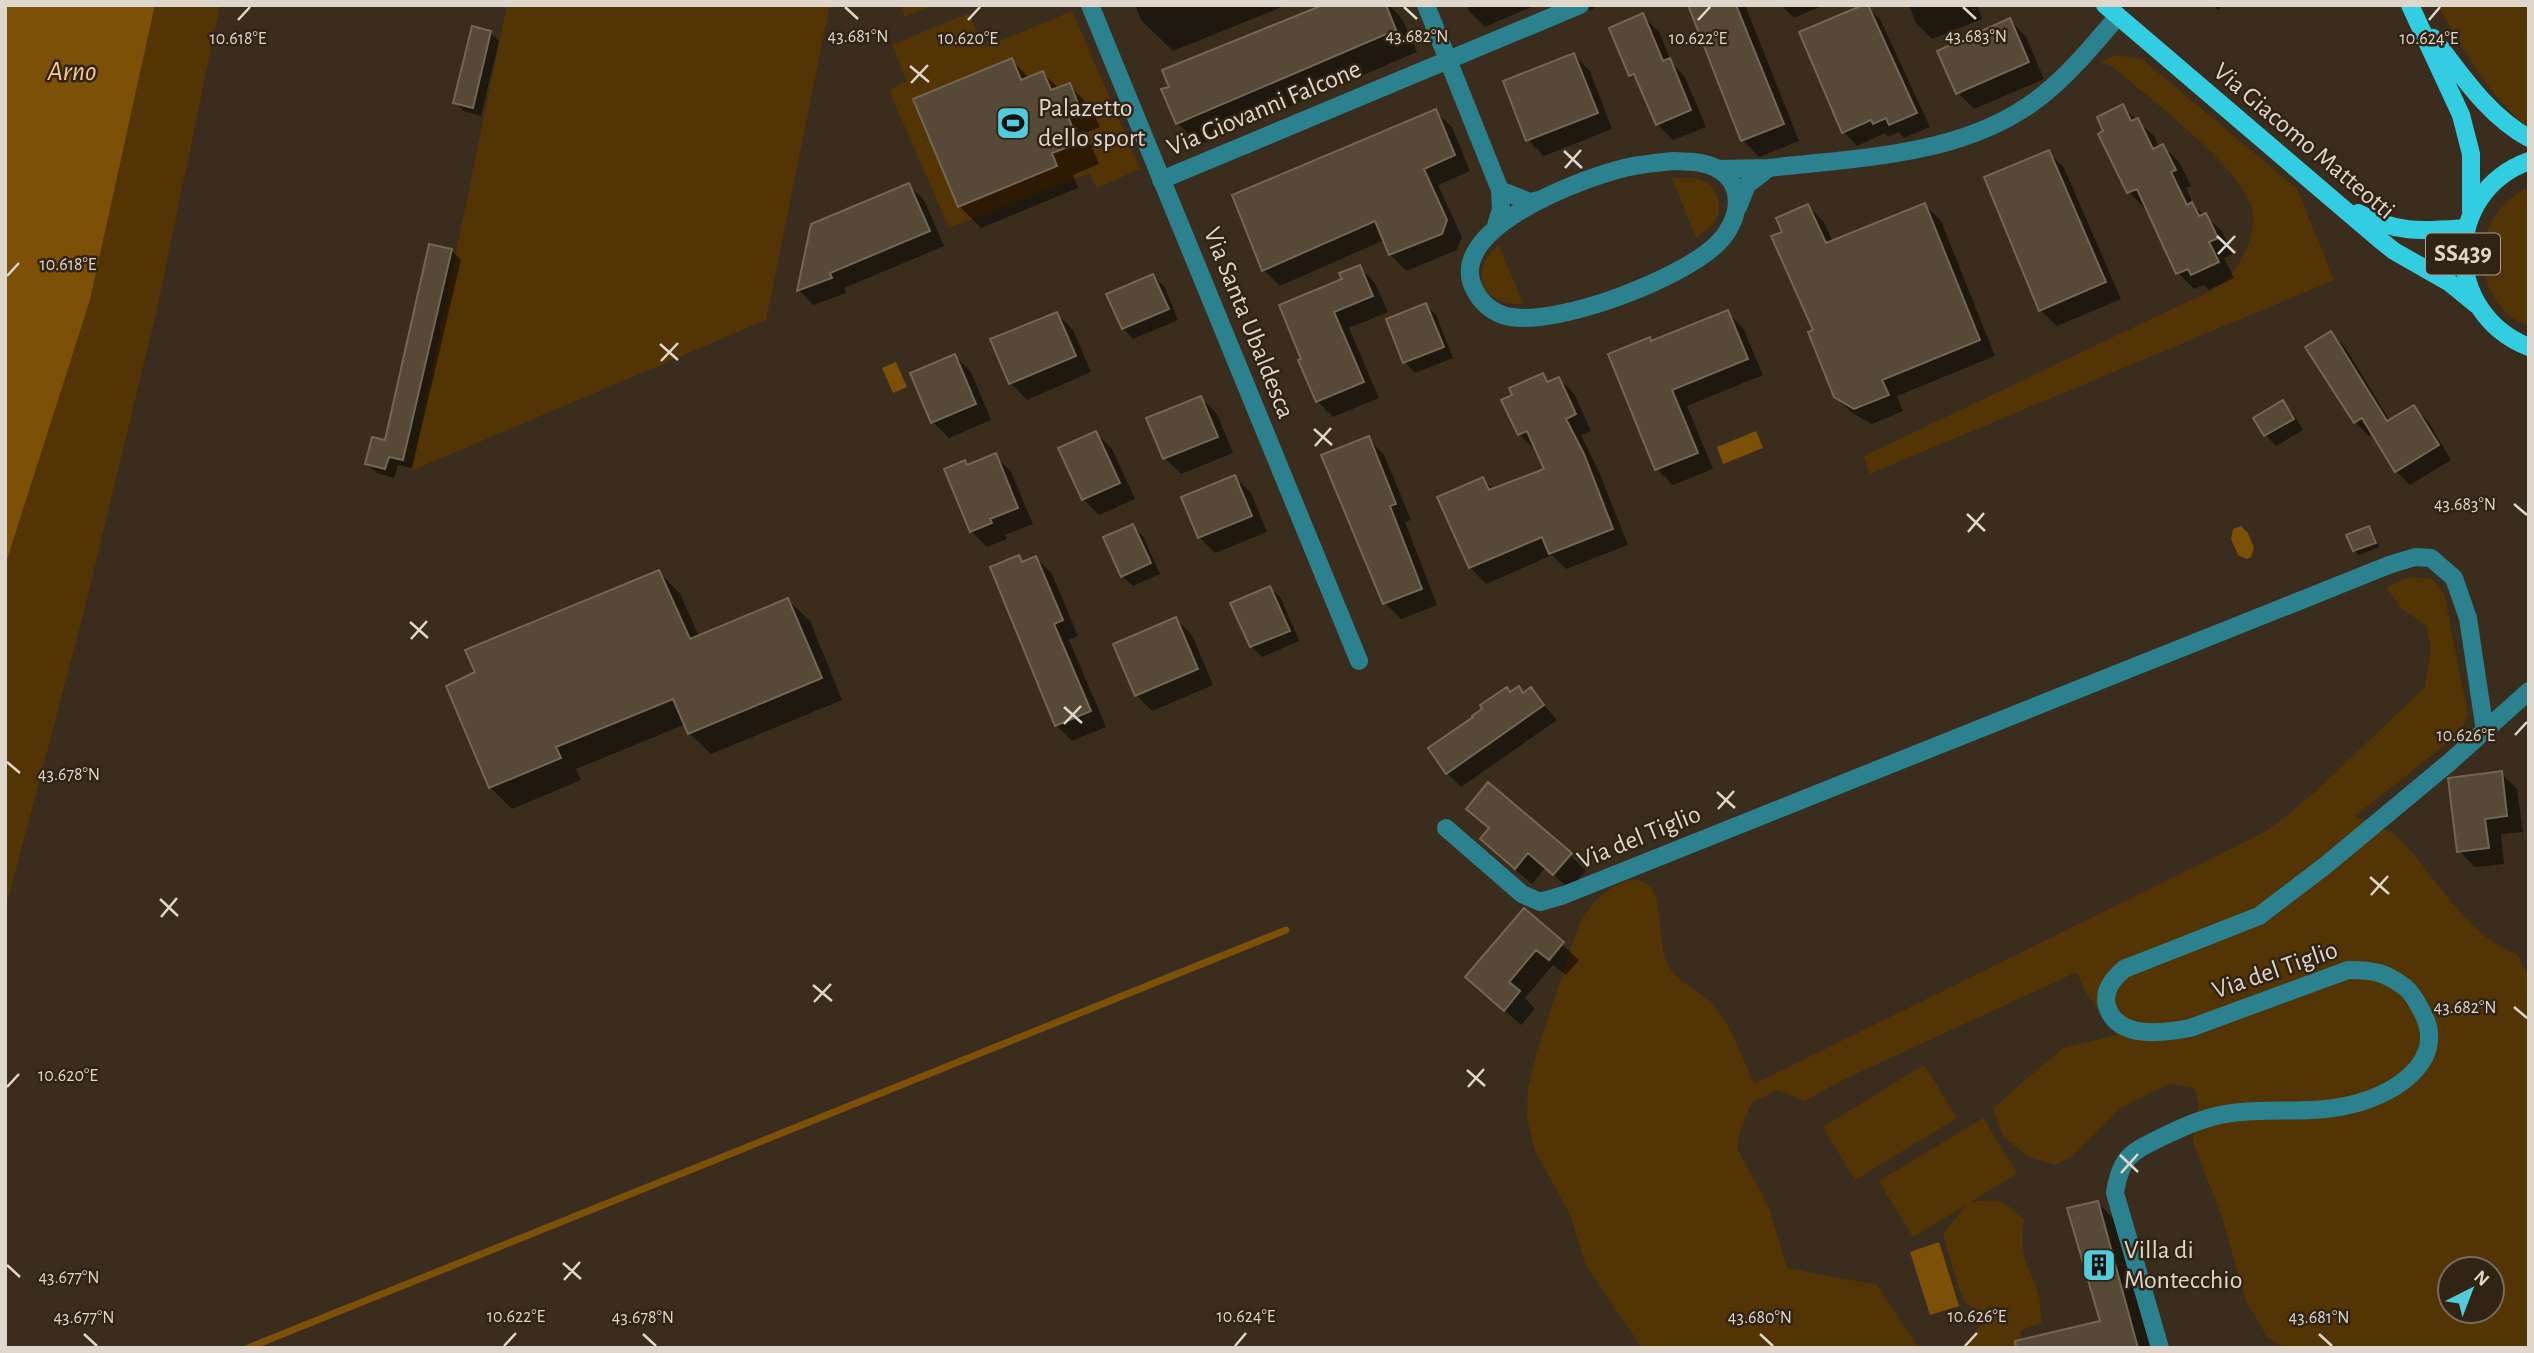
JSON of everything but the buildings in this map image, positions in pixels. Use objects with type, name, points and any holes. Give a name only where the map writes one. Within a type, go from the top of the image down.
[{"type":"main road","points":[[2412,9],[2494,114],[2513,130],[2529,138]]},
{"type":"main road","points":[[2328,195],[2360,215],[2405,231],[2469,221],[2471,154],[2461,114],[2412,9]]},
{"type":"main road","name":"Via Giacomo Matteotti","points":[[2112,11],[2394,251],[2450,283],[2477,305]]},
{"type":"main road","name":"SS439","points":[[2529,162],[2505,173],[2481,197],[2469,221],[2463,265],[2477,305],[2489,321],[2504,334],[2529,346]]},
{"type":"main road","points":[[2489,321],[2529,361]]},
{"type":"street","name":"Via Santa Ubaldesca","points":[[1090,5],[1359,661]]},
{"type":"street","points":[[1426,5],[1500,190],[1501,209],[1495,229]]},
{"type":"street","name":"Via Giovanni Falcone","points":[[1161,180],[1580,5]]},
{"type":"street","points":[[1769,168],[1752,178],[1747,185],[1727,233],[1697,260],[1637,289],[1611,299],[1538,318],[1510,317],[1497,313],[1476,293],[1472,281],[1471,260],[1475,250],[1495,229],[1543,200],[1583,181],[1643,163],[1675,161],[1702,163],[1718,169],[1769,168],[1897,153],[1951,141],[2006,120],[2043,95],[2078,62],[2112,11]]},
{"type":"street","points":[[1718,169],[1730,180],[1737,192],[1737,210]]},
{"type":"street","points":[[1500,190],[1530,202],[1543,200]]},
{"type":"street","name":"Via del Tiglio","points":[[1447,828],[1522,894],[1540,902],[1564,895],[2389,565],[2415,557],[2431,558],[2454,578],[2468,618],[2485,731]]},
{"type":"street","name":"Via del Tiglio","points":[[2160,1348],[2115,1193],[2118,1169],[2128,1156],[2208,1117],[2234,1112],[2307,1112],[2364,1101],[2410,1077],[2427,1056],[2430,1034],[2425,1016],[2411,992],[2390,976],[2371,970],[2348,970],[2190,1028],[2164,1033],[2137,1031],[2120,1024],[2109,1014],[2105,999],[2110,982],[2124,969],[2259,916],[2326,865],[2529,691]]},
{"type":"shaded area","points":[[155,5],[220,5],[157,309],[82,619],[5,911],[5,566],[90,300]]},
{"type":"shaded area","points":[[507,5],[830,5],[766,320],[411,471]]},
{"type":"shaded area","points":[[900,5],[934,5],[905,17]]},
{"type":"shaded area","points":[[2438,5],[2529,5],[2529,129],[2501,101],[2478,71]]},
{"type":"shaded area","points":[[1072,11],[1140,169],[1097,188],[1089,173],[949,228],[889,90],[907,81],[892,45],[969,13],[984,48]]},
{"type":"shaded area","points":[[2114,55],[2142,59],[2297,189],[2334,280],[1869,474],[1864,456],[2212,290],[2228,278],[2240,262],[2250,240],[2253,225],[2252,209],[2245,192],[2231,173],[2190,132],[2110,65],[2101,63]]},
{"type":"shaded area","points":[[1672,178],[1705,181],[1717,195],[1719,207],[1716,219],[1696,238]]},
{"type":"shaded area","points":[[2529,187],[2529,326],[2508,314],[2493,295],[2486,279],[2483,248],[2493,219],[2515,195]]},
{"type":"shaded area","points":[[1499,245],[1523,304],[1497,299],[1483,285],[1483,266]]},
{"type":"shaded area","points":[[2408,577],[2431,579],[2444,593],[2468,715],[2460,733],[2355,816],[2394,834],[2466,919],[2498,945],[2517,954],[2529,976],[2529,1348],[2285,1348],[2268,1338],[2246,1301],[2221,1214],[2193,1143],[2199,1104],[2194,1088],[2169,1084],[2120,1108],[2070,1158],[2055,1165],[2027,1156],[2003,1136],[1993,1108],[2063,1048],[2117,1035],[2084,990],[2077,972],[1847,1078],[1804,1101],[1778,1090],[1752,1102],[1740,1131],[1737,1148],[1769,1208],[1787,1268],[1877,1285],[1919,1348],[1642,1348],[1586,1266],[1570,1214],[1535,1151],[1527,1117],[1528,1087],[1537,1051],[1580,922],[1600,897],[1619,884],[1631,880],[1642,882],[1652,889],[1668,965],[1677,977],[1707,999],[1719,1013],[1731,1032],[1754,1084],[2267,831],[2314,793],[2425,687],[2431,648],[2426,625],[2402,609],[2386,588]]},
{"type":"shaded area","points":[[1924,1065],[1957,1118],[1855,1180],[1823,1127]]},
{"type":"shaded area","points":[[1983,1118],[2017,1173],[1971,1202],[2000,1202],[2024,1220],[2023,1250],[2038,1294],[2042,1323],[2020,1330],[2023,1348],[1958,1348],[1980,1326],[1974,1311],[1960,1292],[1943,1235],[1966,1205],[1913,1237],[1879,1181]]},
{"type":"water","name":"Arno","points":[[5,5],[155,5],[90,300],[5,566]]},
{"type":"water","points":[[896,362],[907,387],[893,393],[882,368]]},
{"type":"water","points":[[1756,431],[1763,448],[1723,464],[1717,447]]},
{"type":"water","points":[[2241,526],[2248,533],[2254,548],[2251,557],[2247,559],[2238,555],[2231,539],[2233,529]]},
{"type":"water","points":[[1939,1242],[1959,1306],[1930,1315],[1910,1252]]},
{"type":"waterway","points":[[248,1348],[1286,930]]},
{"type":"place","name":"Palazetto dello sport","points":[[1013,123]]},
{"type":"place","name":"Villa di Montecchio","points":[[2099,1265]]}]
